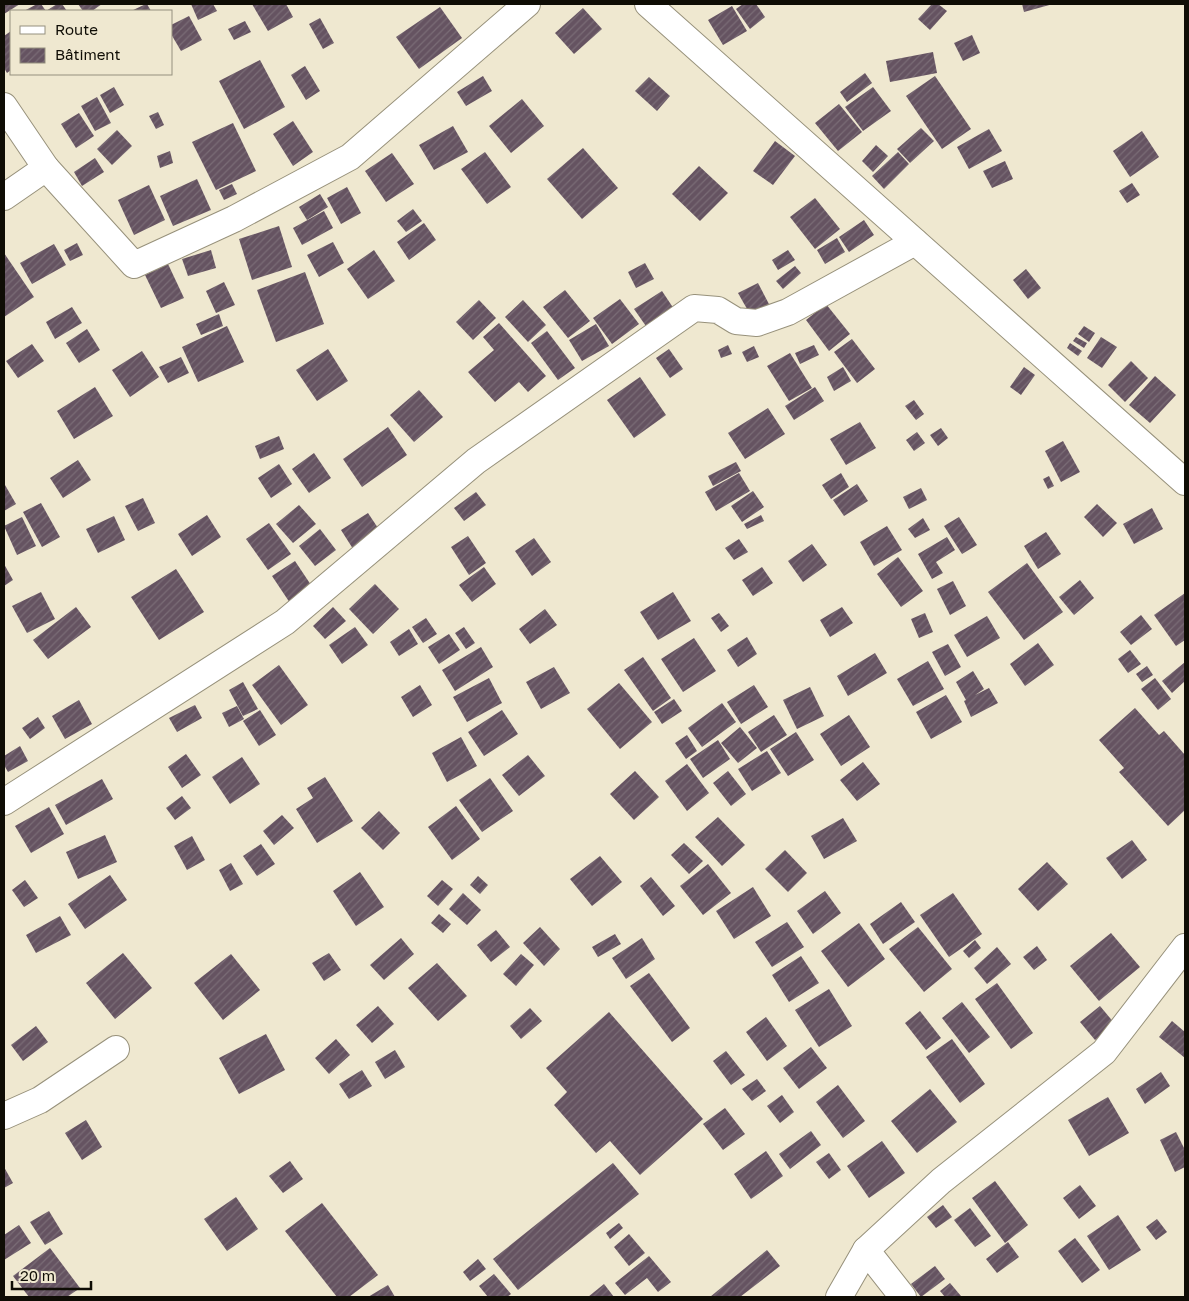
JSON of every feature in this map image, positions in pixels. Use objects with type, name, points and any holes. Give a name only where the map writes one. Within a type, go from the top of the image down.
[{"type":"street","points":[[4,106],[46,168],[134,265],[234,219],[350,157],[527,4]]},
{"type":"street","points":[[648,4],[1185,482]]},
{"type":"street","points":[[4,197],[46,168]]},
{"type":"street","points":[[4,802],[285,622],[476,460],[694,308],[718,310],[736,321],[757,323],[788,312],[915,242]]},
{"type":"street","points":[[839,1297],[866,1250],[942,1181],[1104,1052],[1185,947]]},
{"type":"street","points":[[4,1116],[40,1100],[116,1049]]},
{"type":"street","points":[[866,1250],[903,1297]]},
{"type":"building","points":[[4,4],[20,4],[10,10],[4,14]]},
{"type":"building","points":[[41,4],[45,10],[26,10]]},
{"type":"building","points":[[57,4],[62,4],[66,10],[48,10]]},
{"type":"building","points":[[78,4],[102,4],[93,10],[82,10]]},
{"type":"building","points":[[146,4],[150,10],[133,10]]},
{"type":"building","points":[[191,4],[213,4],[217,11],[198,20]]},
{"type":"building","points":[[252,4],[286,4],[293,17],[268,31]]},
{"type":"building","points":[[743,4],[756,4],[765,17],[750,29],[736,9]]},
{"type":"building","points":[[932,4],[938,4],[947,11],[930,30],[918,19]]},
{"type":"building","points":[[1022,4],[1053,4],[1024,12]]},
{"type":"building","points":[[732,6],[747,31],[723,45],[708,20]]},
{"type":"building","points":[[440,7],[462,38],[419,69],[396,37]]},
{"type":"building","points":[[583,8],[602,29],[574,54],[555,33]]},
{"type":"building","points":[[189,16],[202,40],[181,51],[172,36],[172,24]]},
{"type":"building","points":[[320,18],[334,43],[323,49],[309,24]]},
{"type":"building","points":[[245,21],[251,32],[234,40],[228,29]]},
{"type":"building","points":[[10,32],[10,71],[7,73],[4,68],[4,36]]},
{"type":"building","points":[[972,35],[980,53],[963,61],[954,43]]},
{"type":"building","points":[[933,52],[937,73],[890,82],[886,61]]},
{"type":"building","points":[[260,60],[285,107],[244,129],[219,81]]},
{"type":"building","points":[[305,66],[320,91],[306,100],[291,75]]},
{"type":"building","points":[[865,73],[872,83],[847,102],[840,92]]},
{"type":"building","points":[[483,76],[492,91],[466,106],[457,92]]},
{"type":"building","points":[[935,76],[971,129],[942,149],[906,96]]},
{"type":"building","points":[[649,77],[670,96],[657,111],[635,91]]},
{"type":"building","points":[[114,87],[124,105],[110,113],[100,95]]},
{"type":"building","points":[[873,87],[891,111],[863,131],[845,107]]},
{"type":"building","points":[[97,97],[111,123],[95,131],[81,106]]},
{"type":"building","points":[[522,99],[544,126],[511,153],[489,126]]},
{"type":"building","points":[[839,104],[862,132],[838,151],[815,123]]},
{"type":"building","points":[[158,112],[164,125],[156,129],[149,116]]},
{"type":"building","points":[[79,113],[94,136],[76,148],[61,124]]},
{"type":"building","points":[[293,121],[313,152],[293,166],[273,134]]},
{"type":"building","points":[[233,123],[256,171],[216,190],[192,142]]},
{"type":"building","points":[[453,126],[468,152],[434,170],[419,145]]},
{"type":"building","points":[[921,128],[934,141],[910,163],[897,149]]},
{"type":"building","points":[[989,129],[1002,151],[969,169],[957,147]]},
{"type":"building","points":[[117,130],[132,146],[112,165],[97,149]]},
{"type":"building","points":[[1142,131],[1159,157],[1130,177],[1113,151]]},
{"type":"building","points":[[775,141],[795,156],[773,185],[753,171]]},
{"type":"building","points":[[876,145],[888,156],[873,172],[862,161]]},
{"type":"building","points":[[583,148],[618,188],[582,219],[547,179]]},
{"type":"building","points":[[170,151],[173,163],[160,168],[157,156]]},
{"type":"building","points":[[485,152],[511,187],[487,204],[461,169]]},
{"type":"building","points":[[898,152],[909,164],[884,189],[872,176]]},
{"type":"building","points":[[392,153],[414,184],[386,202],[365,171]]},
{"type":"building","points":[[95,158],[104,172],[82,186],[74,172]]},
{"type":"building","points":[[1005,161],[1013,179],[992,188],[983,171]]},
{"type":"building","points":[[699,166],[728,193],[700,221],[672,194]]},
{"type":"building","points":[[197,179],[211,210],[173,226],[160,196]]},
{"type":"building","points":[[1132,183],[1140,195],[1127,203],[1119,191]]},
{"type":"building","points":[[232,184],[237,194],[224,200],[219,190]]},
{"type":"building","points":[[149,185],[165,220],[134,235],[118,200]]},
{"type":"building","points":[[347,187],[361,213],[341,224],[327,198]]},
{"type":"building","points":[[320,194],[328,207],[307,220],[299,207]]},
{"type":"building","points":[[815,198],[840,229],[815,249],[790,217]]},
{"type":"building","points":[[413,209],[422,221],[406,232],[397,221]]},
{"type":"building","points":[[324,211],[333,228],[302,245],[293,228]]},
{"type":"building","points":[[864,220],[874,235],[849,252],[839,237]]},
{"type":"building","points":[[424,223],[436,240],[409,260],[397,242]]},
{"type":"building","points":[[279,226],[292,267],[252,280],[239,239]]},
{"type":"building","points":[[837,238],[845,252],[825,264],[817,250]]},
{"type":"building","points":[[333,242],[344,263],[319,277],[307,255]]},
{"type":"building","points":[[77,243],[83,255],[70,261],[64,250]]},
{"type":"building","points":[[54,244],[66,265],[32,284],[20,263]]},
{"type":"building","points":[[211,250],[216,268],[188,276],[182,259]]},
{"type":"building","points":[[374,250],[395,281],[368,299],[347,269]]},
{"type":"building","points":[[788,250],[795,260],[778,270],[772,260]]},
{"type":"building","points":[[4,253],[34,297],[4,317]]},
{"type":"building","points":[[645,263],[654,279],[636,288],[628,272]]},
{"type":"building","points":[[168,264],[184,298],[161,308],[145,275]]},
{"type":"building","points":[[795,266],[801,273],[783,289],[776,281]]},
{"type":"building","points":[[1026,269],[1041,288],[1028,299],[1013,280]]},
{"type":"building","points":[[305,272],[324,324],[276,342],[257,290]]},
{"type":"building","points":[[224,282],[235,305],[216,313],[206,291]]},
{"type":"building","points":[[758,283],[770,306],[751,316],[738,293]]},
{"type":"building","points":[[565,290],[590,321],[568,338],[543,307]]},
{"type":"building","points":[[662,291],[676,312],[648,329],[634,309]]},
{"type":"building","points":[[620,299],[639,324],[612,344],[593,318]]},
{"type":"building","points":[[479,300],[496,318],[473,340],[456,322]]},
{"type":"building","points":[[523,300],[546,325],[528,342],[505,317]]},
{"type":"building","points":[[826,304],[850,334],[829,351],[806,320]]},
{"type":"building","points":[[72,307],[82,323],[55,339],[46,322]]},
{"type":"building","points":[[219,314],[223,326],[201,335],[196,324]]},
{"type":"building","points":[[499,323],[546,376],[528,392],[519,382],[495,402],[468,372],[494,350],[483,337]]},
{"type":"building","points":[[596,324],[609,346],[582,361],[569,340]]},
{"type":"building","points":[[227,326],[244,362],[198,382],[182,347]]},
{"type":"building","points":[[1084,326],[1095,333],[1089,342],[1078,334]]},
{"type":"building","points":[[87,329],[100,350],[79,363],[66,343]]},
{"type":"building","points":[[547,331],[575,368],[558,380],[531,343]]},
{"type":"building","points":[[1076,337],[1087,343],[1084,348],[1073,341]]},
{"type":"building","points":[[1101,337],[1117,347],[1102,368],[1087,358]]},
{"type":"building","points":[[852,339],[875,369],[857,383],[834,352]]},
{"type":"building","points":[[1070,343],[1082,351],[1078,356],[1067,348]]},
{"type":"building","points":[[32,344],[44,361],[18,378],[6,361]]},
{"type":"building","points":[[728,345],[732,354],[721,358],[718,350]]},
{"type":"building","points":[[814,345],[819,355],[800,364],[795,353]]},
{"type":"building","points":[[754,346],[759,357],[747,362],[742,352]]},
{"type":"building","points":[[328,349],[348,381],[317,401],[296,370]]},
{"type":"building","points":[[669,349],[683,369],[670,378],[656,358]]},
{"type":"building","points":[[142,351],[159,377],[130,397],[112,370]]},
{"type":"building","points":[[790,353],[812,388],[789,401],[767,366]]},
{"type":"building","points":[[181,357],[189,373],[168,383],[159,367]]},
{"type":"building","points":[[1131,361],[1148,378],[1125,402],[1108,385]]},
{"type":"building","points":[[843,367],[851,381],[834,391],[827,377]]},
{"type":"building","points":[[1024,367],[1035,375],[1021,395],[1010,387]]},
{"type":"building","points":[[1155,376],[1176,395],[1150,423],[1129,405]]},
{"type":"building","points":[[640,377],[666,415],[634,438],[607,400]]},
{"type":"building","points":[[95,387],[113,416],[74,439],[57,411]]},
{"type":"building","points":[[815,387],[824,401],[794,420],[785,406]]},
{"type":"building","points":[[419,390],[443,417],[414,442],[390,415]]},
{"type":"building","points":[[914,400],[924,414],[916,420],[905,406]]},
{"type":"building","points":[[768,408],[785,434],[745,459],[728,433]]},
{"type":"building","points":[[860,422],[876,448],[846,465],[830,439]]},
{"type":"building","points":[[388,427],[407,455],[362,487],[343,459]]},
{"type":"building","points":[[941,428],[948,438],[938,446],[930,435]]},
{"type":"building","points":[[917,432],[925,443],[914,451],[906,440]]},
{"type":"building","points":[[279,436],[284,449],[260,459],[255,446]]},
{"type":"building","points":[[1063,441],[1080,472],[1061,482],[1045,451]]},
{"type":"building","points":[[314,453],[331,478],[309,493],[292,469]]},
{"type":"building","points":[[78,460],[91,480],[63,498],[50,478]]},
{"type":"building","points":[[736,462],[741,471],[713,486],[708,476]]},
{"type":"building","points":[[279,464],[292,484],[271,498],[258,478]]},
{"type":"building","points":[[739,473],[750,491],[716,511],[705,492]]},
{"type":"building","points":[[841,473],[849,487],[831,499],[822,485]]},
{"type":"building","points":[[1049,476],[1054,486],[1048,489],[1043,479]]},
{"type":"building","points":[[857,484],[868,501],[844,516],[833,500]]},
{"type":"building","points":[[4,486],[16,504],[4,511]]},
{"type":"building","points":[[921,488],[927,500],[909,509],[903,497]]},
{"type":"building","points":[[753,491],[764,507],[742,522],[731,506]]},
{"type":"building","points":[[476,492],[486,505],[464,521],[454,508]]},
{"type":"building","points":[[143,498],[155,523],[138,531],[125,506]]},
{"type":"building","points":[[41,503],[60,537],[42,547],[23,512]]},
{"type":"building","points":[[1097,504],[1117,523],[1103,537],[1084,517]]},
{"type":"building","points":[[299,505],[316,524],[293,543],[276,524]]},
{"type":"building","points":[[1152,508],[1163,529],[1134,544],[1123,524]]},
{"type":"building","points":[[368,513],[382,534],[355,552],[341,530]]},
{"type":"building","points":[[207,515],[221,537],[192,556],[178,534]]},
{"type":"building","points":[[761,515],[764,521],[747,529],[744,524]]},
{"type":"building","points":[[114,516],[125,540],[98,553],[86,529]]},
{"type":"building","points":[[22,517],[36,546],[17,555],[4,526]]},
{"type":"building","points":[[959,517],[977,545],[962,554],[944,526]]},
{"type":"building","points":[[923,518],[930,530],[915,538],[908,529]]},
{"type":"building","points":[[269,523],[291,554],[268,570],[246,539]]},
{"type":"building","points":[[887,526],[902,550],[874,566],[860,542]]},
{"type":"building","points":[[320,529],[336,550],[315,566],[299,546]]},
{"type":"building","points":[[1046,532],[1061,554],[1038,569],[1024,546]]},
{"type":"building","points":[[468,536],[486,563],[469,575],[451,547]]},
{"type":"building","points":[[947,537],[955,550],[936,562],[943,573],[932,579],[918,554]]},
{"type":"building","points":[[534,538],[551,562],[532,576],[515,551]]},
{"type":"building","points":[[739,539],[748,552],[734,560],[725,548]]},
{"type":"building","points":[[812,544],[827,565],[803,582],[788,561]]},
{"type":"building","points":[[898,557],[923,591],[901,607],[877,574]]},
{"type":"building","points":[[295,561],[313,588],[290,603],[272,576]]},
{"type":"building","points":[[1027,563],[1063,612],[1024,640],[988,592]]},
{"type":"building","points":[[4,564],[13,580],[4,586]]},
{"type":"building","points":[[484,567],[496,584],[472,602],[459,585]]},
{"type":"building","points":[[762,567],[773,583],[753,596],[742,580]]},
{"type":"building","points":[[176,569],[204,612],[159,640],[131,597]]},
{"type":"building","points":[[1080,580],[1094,598],[1074,615],[1059,597]]},
{"type":"building","points":[[953,581],[966,606],[950,615],[937,589]]},
{"type":"building","points":[[375,584],[399,609],[373,634],[349,609]]},
{"type":"building","points":[[41,592],[55,619],[27,633],[12,606]]},
{"type":"building","points":[[673,592],[691,621],[658,640],[640,612]]},
{"type":"building","points":[[1185,593],[1185,640],[1176,646],[1154,615]]},
{"type":"building","points":[[76,607],[91,627],[48,659],[33,640]]},
{"type":"building","points":[[333,607],[346,621],[325,639],[313,626]]},
{"type":"building","points":[[842,607],[853,623],[830,637],[820,620]]},
{"type":"building","points":[[545,609],[557,625],[530,644],[519,629]]},
{"type":"building","points":[[719,613],[729,626],[721,632],[711,618]]},
{"type":"building","points":[[925,613],[933,632],[919,638],[911,619]]},
{"type":"building","points":[[1141,615],[1152,629],[1131,645],[1120,632]]},
{"type":"building","points":[[987,616],[1000,638],[967,657],[954,635]]},
{"type":"building","points":[[426,618],[437,634],[423,643],[412,627]]},
{"type":"building","points":[[355,627],[368,645],[342,664],[329,645]]},
{"type":"building","points":[[464,627],[475,643],[466,649],[455,633]]},
{"type":"building","points":[[409,629],[418,644],[399,656],[390,642]]},
{"type":"building","points":[[449,634],[460,650],[439,664],[428,647]]},
{"type":"building","points":[[747,637],[757,654],[738,667],[727,650]]},
{"type":"building","points":[[694,638],[716,671],[683,692],[661,659]]},
{"type":"building","points":[[1038,643],[1054,665],[1025,686],[1010,664]]},
{"type":"building","points":[[948,644],[961,667],[945,676],[932,652]]},
{"type":"building","points":[[481,647],[493,667],[455,691],[442,670]]},
{"type":"building","points":[[1130,650],[1141,664],[1128,673],[1118,659]]},
{"type":"building","points":[[875,653],[887,673],[848,696],[837,676]]},
{"type":"building","points":[[643,657],[671,698],[653,711],[624,670]]},
{"type":"building","points":[[928,661],[944,689],[913,706],[897,679]]},
{"type":"building","points":[[1185,662],[1185,681],[1172,693],[1162,681]]},
{"type":"building","points":[[279,665],[308,705],[281,725],[252,685]]},
{"type":"building","points":[[1147,666],[1153,675],[1142,682],[1136,674]]},
{"type":"building","points":[[554,667],[570,693],[541,709],[526,682]]},
{"type":"building","points":[[973,671],[984,689],[975,695],[989,688],[998,703],[971,717],[964,701],[966,700],[956,682]]},
{"type":"building","points":[[489,678],[502,703],[467,722],[453,697]]},
{"type":"building","points":[[1155,678],[1171,699],[1158,710],[1141,689]]},
{"type":"building","points":[[243,682],[258,709],[243,716],[229,690]]},
{"type":"building","points":[[619,683],[652,722],[620,749],[587,709]]},
{"type":"building","points":[[420,685],[432,705],[413,717],[401,697]]},
{"type":"building","points":[[754,685],[768,707],[741,724],[727,702]]},
{"type":"building","points":[[810,687],[824,716],[797,729],[783,700]]},
{"type":"building","points":[[946,695],[962,722],[931,739],[916,712]]},
{"type":"building","points":[[674,699],[682,711],[662,724],[654,712]]},
{"type":"building","points":[[79,700],[92,724],[65,739],[52,716]]},
{"type":"building","points":[[722,703],[736,722],[702,747],[688,728]]},
{"type":"building","points":[[195,705],[202,718],[177,732],[169,718]]},
{"type":"building","points":[[237,706],[244,719],[229,727],[222,713]]},
{"type":"building","points":[[1135,708],[1159,735],[1164,731],[1185,755],[1185,810],[1168,826],[1119,772],[1124,768],[1099,740]]},
{"type":"building","points":[[260,710],[276,735],[259,746],[243,721]]},
{"type":"building","points":[[502,710],[518,734],[484,756],[468,732]]},
{"type":"building","points":[[774,715],[787,735],[761,752],[748,732]]},
{"type":"building","points":[[849,715],[870,747],[841,766],[820,734]]},
{"type":"building","points":[[38,717],[45,728],[30,739],[22,728]]},
{"type":"building","points":[[740,727],[757,748],[738,763],[721,743]]},
{"type":"building","points":[[796,732],[814,760],[788,776],[770,749]]},
{"type":"building","points":[[687,735],[697,751],[686,759],[675,743]]},
{"type":"building","points":[[461,737],[477,766],[447,782],[432,753]]},
{"type":"building","points":[[718,740],[730,759],[703,778],[690,759]]},
{"type":"building","points":[[20,746],[28,761],[8,772],[4,765],[4,756]]},
{"type":"building","points":[[767,751],[781,773],[752,791],[738,769]]},
{"type":"building","points":[[186,754],[201,775],[182,788],[168,767]]},
{"type":"building","points":[[528,755],[545,776],[519,796],[502,775]]},
{"type":"building","points":[[242,757],[260,784],[230,804],[212,777]]},
{"type":"building","points":[[863,762],[880,784],[857,801],[840,780]]},
{"type":"building","points":[[687,764],[709,793],[687,811],[665,781]]},
{"type":"building","points":[[635,771],[659,797],[634,820],[610,794]]},
{"type":"building","points":[[728,771],[746,794],[731,806],[713,783]]},
{"type":"building","points":[[325,777],[353,821],[317,843],[296,809],[313,798],[307,788]]},
{"type":"building","points":[[490,778],[513,811],[482,832],[459,800]]},
{"type":"building","points":[[102,779],[113,799],[66,825],[55,805]]},
{"type":"building","points":[[182,796],[191,808],[175,820],[166,808]]},
{"type":"building","points":[[456,806],[480,839],[452,860],[428,827]]},
{"type":"building","points":[[49,807],[64,834],[31,853],[15,826]]},
{"type":"building","points":[[379,811],[400,833],[383,850],[361,828]]},
{"type":"building","points":[[282,815],[294,828],[274,845],[263,831]]},
{"type":"building","points":[[718,817],[745,845],[722,866],[695,837]]},
{"type":"building","points":[[843,818],[857,841],[824,859],[811,836]]},
{"type":"building","points":[[105,835],[117,862],[78,879],[66,852]]},
{"type":"building","points":[[192,836],[205,860],[187,870],[174,846]]},
{"type":"building","points":[[1132,840],[1147,860],[1122,879],[1106,858]]},
{"type":"building","points":[[684,843],[703,861],[689,874],[671,855]]},
{"type":"building","points":[[261,844],[275,864],[257,876],[243,856]]},
{"type":"building","points":[[785,850],[807,873],[788,892],[765,869]]},
{"type":"building","points":[[600,856],[622,882],[592,906],[570,879]]},
{"type":"building","points":[[1047,862],[1068,884],[1038,911],[1018,889]]},
{"type":"building","points":[[231,863],[243,884],[230,891],[219,870]]},
{"type":"building","points":[[708,864],[731,893],[703,915],[680,886]]},
{"type":"building","points":[[360,872],[384,907],[356,926],[333,891]]},
{"type":"building","points":[[110,875],[127,900],[85,929],[68,904]]},
{"type":"building","points":[[478,876],[488,885],[480,894],[470,885]]},
{"type":"building","points":[[651,877],[675,906],[663,916],[640,886]]},
{"type":"building","points":[[25,880],[38,898],[24,907],[12,890]]},
{"type":"building","points":[[442,880],[453,889],[438,906],[427,896]]},
{"type":"building","points":[[753,887],[771,916],[734,939],[716,911]]},
{"type":"building","points":[[825,891],[841,913],[813,934],[797,911]]},
{"type":"building","points":[[463,893],[481,910],[467,925],[449,909]]},
{"type":"building","points":[[953,893],[982,934],[949,957],[920,915]]},
{"type":"building","points":[[901,902],[915,922],[883,944],[870,924]]},
{"type":"building","points":[[439,914],[451,924],[443,933],[431,923]]},
{"type":"building","points":[[60,916],[71,935],[36,953],[26,935]]},
{"type":"building","points":[[787,922],[804,947],[772,967],[755,942]]},
{"type":"building","points":[[859,923],[885,959],[848,987],[821,951]]},
{"type":"building","points":[[540,927],[560,949],[544,966],[523,943]]},
{"type":"building","points":[[918,927],[952,969],[924,992],[889,949]]},
{"type":"building","points":[[496,930],[510,947],[491,962],[477,945]]},
{"type":"building","points":[[1111,933],[1140,967],[1099,1001],[1070,966]]},
{"type":"building","points":[[615,934],[621,944],[598,957],[592,947]]},
{"type":"building","points":[[401,938],[414,954],[384,980],[370,965]]},
{"type":"building","points":[[642,938],[655,959],[626,979],[612,958]]},
{"type":"building","points":[[975,940],[981,948],[969,958],[963,951]]},
{"type":"building","points":[[1037,946],[1047,960],[1034,970],[1023,957]]},
{"type":"building","points":[[997,947],[1011,964],[987,984],[974,968]]},
{"type":"building","points":[[123,953],[152,988],[115,1019],[86,983]]},
{"type":"building","points":[[329,953],[341,970],[324,981],[312,963]]},
{"type":"building","points":[[231,954],[260,990],[223,1020],[194,983]]},
{"type":"building","points":[[521,954],[534,965],[516,986],[503,974]]},
{"type":"building","points":[[801,956],[819,983],[789,1002],[772,975]]},
{"type":"building","points":[[437,963],[467,996],[438,1021],[408,988]]},
{"type":"building","points":[[649,973],[690,1028],[672,1042],[630,986]]},
{"type":"building","points":[[997,983],[1033,1033],[1011,1049],[975,999]]},
{"type":"building","points":[[829,989],[852,1026],[819,1047],[795,1010]]},
{"type":"building","points":[[962,1002],[990,1037],[969,1053],[942,1018]]},
{"type":"building","points":[[378,1006],[394,1024],[372,1043],[356,1025]]},
{"type":"building","points":[[1100,1006],[1115,1024],[1095,1040],[1080,1022]]},
{"type":"building","points":[[530,1008],[542,1021],[521,1039],[510,1026]]},
{"type":"building","points":[[920,1011],[941,1038],[926,1050],[905,1023]]},
{"type":"building","points":[[609,1012],[703,1119],[640,1175],[610,1141],[596,1153],[554,1105],[567,1092],[546,1068]]},
{"type":"building","points":[[766,1017],[787,1046],[767,1061],[746,1032]]},
{"type":"building","points":[[1172,1021],[1185,1032],[1185,1058],[1159,1037]]},
{"type":"building","points":[[36,1026],[48,1042],[23,1061],[11,1045]]},
{"type":"building","points":[[266,1034],[285,1070],[239,1094],[219,1058]]},
{"type":"building","points":[[336,1039],[350,1055],[329,1074],[315,1058]]},
{"type":"building","points":[[952,1039],[985,1084],[960,1103],[926,1057]]},
{"type":"building","points":[[811,1047],[827,1068],[799,1089],[783,1068]]},
{"type":"building","points":[[395,1050],[405,1067],[385,1079],[375,1062]]},
{"type":"building","points":[[726,1051],[745,1075],[731,1085],[713,1061]]},
{"type":"building","points":[[362,1070],[372,1086],[349,1099],[339,1084]]},
{"type":"building","points":[[1161,1072],[1170,1086],[1145,1104],[1136,1089]]},
{"type":"building","points":[[757,1079],[766,1091],[752,1101],[742,1089]]},
{"type":"building","points":[[838,1085],[865,1121],[843,1138],[816,1102]]},
{"type":"building","points":[[930,1089],[957,1122],[917,1153],[891,1121]]},
{"type":"building","points":[[782,1095],[794,1112],[780,1123],[767,1106]]},
{"type":"building","points":[[1108,1097],[1129,1133],[1089,1156],[1068,1120]]},
{"type":"building","points":[[725,1108],[745,1134],[723,1150],[703,1124]]},
{"type":"building","points":[[86,1120],[102,1147],[82,1160],[65,1133]]},
{"type":"building","points":[[811,1131],[821,1145],[790,1169],[779,1154]]},
{"type":"building","points":[[1176,1132],[1185,1150],[1185,1167],[1175,1172],[1160,1140]]},
{"type":"building","points":[[882,1141],[905,1173],[869,1198],[847,1166]]},
{"type":"building","points":[[766,1151],[783,1176],[751,1199],[734,1174]]},
{"type":"building","points":[[829,1153],[841,1170],[829,1179],[816,1162]]},
{"type":"building","points":[[290,1161],[303,1179],[283,1193],[269,1176]]},
{"type":"building","points":[[613,1163],[639,1194],[518,1290],[493,1259]]},
{"type":"building","points":[[4,1167],[13,1183],[4,1188]]},
{"type":"building","points":[[995,1181],[1028,1225],[1005,1243],[972,1198]]},
{"type":"building","points":[[1080,1185],[1096,1206],[1079,1219],[1063,1198]]},
{"type":"building","points":[[236,1197],[258,1229],[227,1251],[204,1219]]},
{"type":"building","points":[[322,1203],[378,1275],[349,1297],[337,1297],[285,1231]]},
{"type":"building","points":[[943,1205],[952,1217],[936,1228],[927,1217]]},
{"type":"building","points":[[970,1208],[991,1236],[975,1247],[954,1220]]},
{"type":"building","points":[[49,1211],[63,1234],[45,1245],[30,1222]]},
{"type":"building","points":[[1118,1215],[1141,1250],[1109,1270],[1087,1236]]},
{"type":"building","points":[[1157,1219],[1167,1232],[1156,1240],[1146,1227]]},
{"type":"building","points":[[619,1223],[623,1228],[610,1239],[606,1233]]},
{"type":"building","points":[[19,1225],[31,1243],[4,1260],[4,1235]]},
{"type":"building","points":[[629,1234],[645,1253],[629,1266],[614,1247]]},
{"type":"building","points":[[1075,1238],[1100,1270],[1082,1283],[1058,1251]]},
{"type":"building","points":[[1008,1242],[1019,1257],[997,1273],[986,1259]]},
{"type":"building","points":[[50,1248],[80,1288],[67,1297],[29,1297],[13,1276]]},
{"type":"building","points":[[767,1250],[780,1266],[740,1297],[710,1297]]},
{"type":"building","points":[[649,1256],[671,1282],[658,1292],[647,1278],[625,1295],[615,1283]]},
{"type":"building","points":[[478,1259],[486,1269],[470,1281],[463,1272]]},
{"type":"building","points":[[935,1266],[945,1279],[921,1297],[911,1284]]},
{"type":"building","points":[[494,1274],[511,1294],[507,1297],[488,1297],[479,1286]]},
{"type":"building","points":[[950,1283],[960,1297],[945,1297],[940,1291]]},
{"type":"building","points":[[604,1284],[614,1297],[588,1297]]},
{"type":"building","points":[[388,1285],[395,1297],[368,1297]]}]
